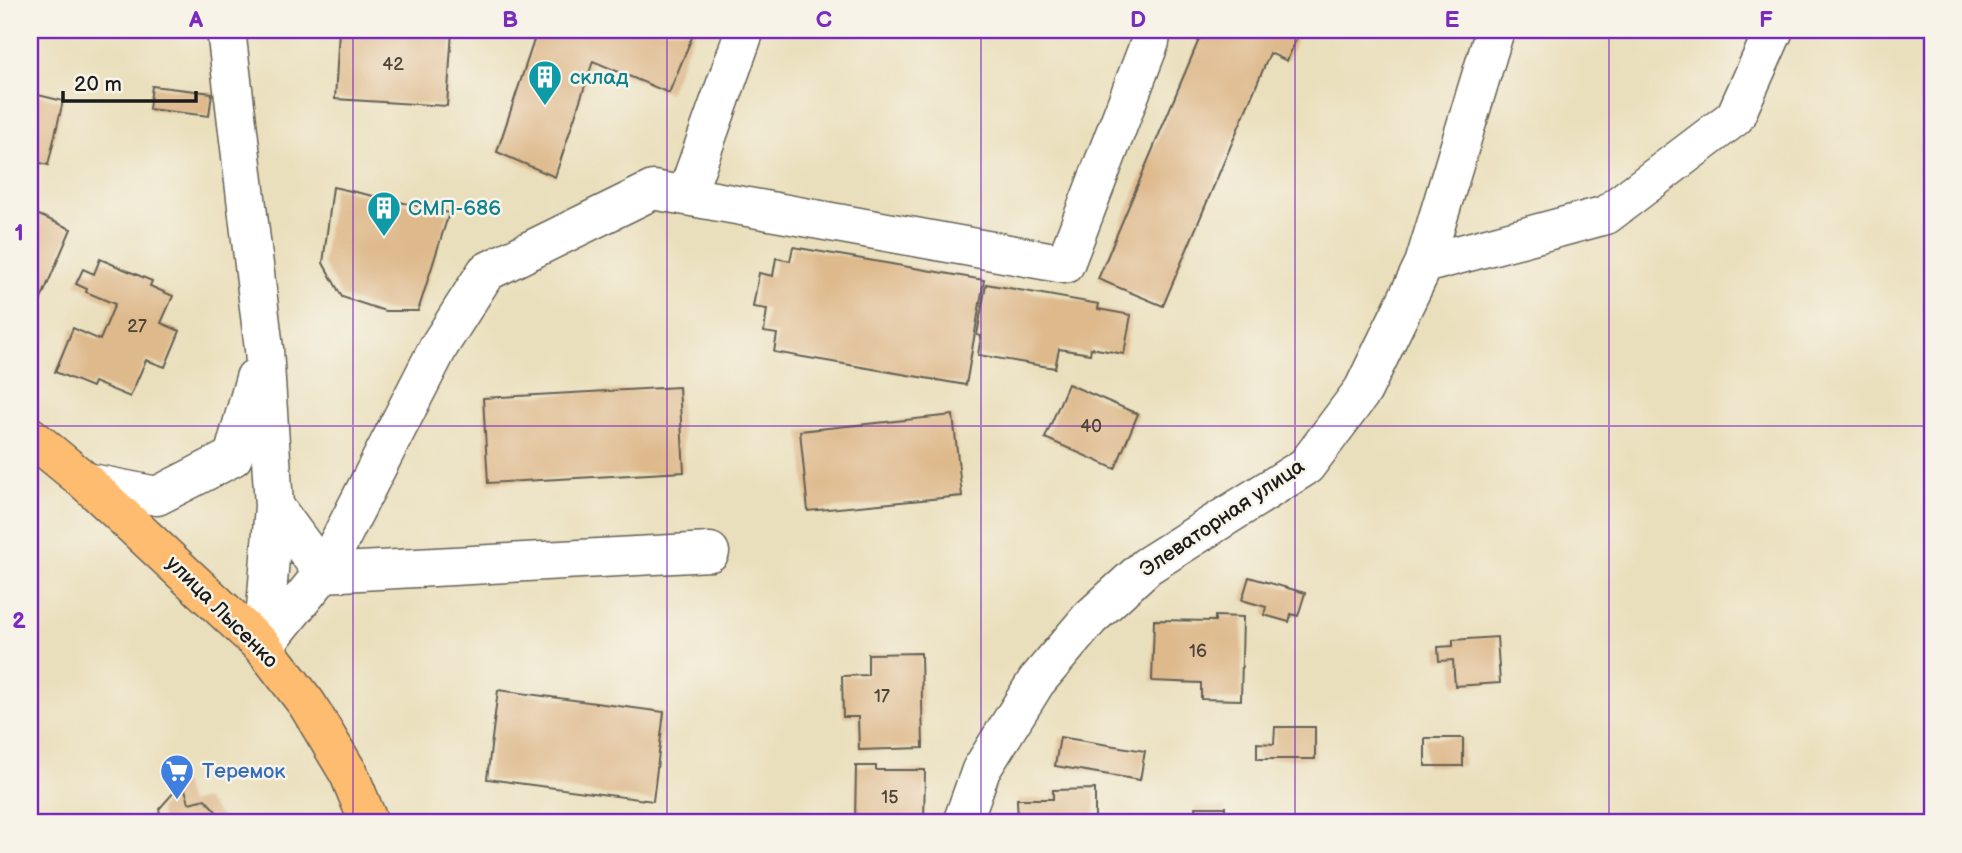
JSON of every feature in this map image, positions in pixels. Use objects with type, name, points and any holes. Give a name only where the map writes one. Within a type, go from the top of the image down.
[{"type":"main road","name":"улица Лысенко","points":[[30,436],[86,482],[263,647],[307,704],[349,774],[369,823]]},
{"type":"street","points":[[226,30],[264,349],[274,506],[263,647]]},
{"type":"street","points":[[686,197],[745,30]]},
{"type":"street","points":[[263,647],[323,573],[439,346],[486,272],[653,190],[1065,264],[1150,42],[1152,30]]},
{"type":"street","name":"Элеваторная улица","points":[[962,823],[976,781],[1036,682],[1090,618],[1147,566],[1306,466],[1363,390],[1424,264],[1495,30]]},
{"type":"street","points":[[1424,264],[1606,215],[1735,117],[1774,30]]},
{"type":"street","points":[[86,482],[157,496],[233,457],[264,349]]},
{"type":"street","points":[[274,506],[323,573]]},
{"type":"street","points":[[323,573],[710,552]]},
{"type":"building","points":[[339,30],[452,30],[447,106],[335,99]]},
{"type":"building","points":[[519,30],[695,30],[669,93],[593,61],[555,177],[497,152],[535,37]]},
{"type":"building","points":[[1203,30],[1300,30],[1287,61],[1270,53],[1163,306],[1098,279]]},
{"type":"building","points":[[152,86],[212,93],[209,116],[149,109]]},
{"type":"building","points":[[30,93],[63,101],[48,165],[30,160]]},
{"type":"building","name":"СМП-686","points":[[333,187],[449,213],[418,311],[385,311],[342,297],[323,263]]},
{"type":"building","points":[[32,212],[71,229],[30,325],[30,216]]},
{"type":"building","points":[[793,247],[984,280],[966,385],[774,352],[777,334],[764,332],[767,309],[753,307],[759,273],[773,276],[776,258],[790,261]]},
{"type":"building","points":[[100,259],[152,281],[150,286],[173,296],[161,323],[180,331],[165,367],[146,360],[130,397],[94,382],[92,387],[55,372],[73,328],[100,340],[115,304],[86,292],[87,289],[76,284],[83,269],[94,274]]},
{"type":"building","points":[[986,284],[1099,304],[1098,309],[1131,315],[1124,354],[1091,348],[1090,354],[1059,349],[1055,368],[978,355],[981,336],[977,335]]},
{"type":"building","points":[[1068,384],[1138,414],[1115,469],[1045,438]]},
{"type":"building","points":[[679,387],[684,472],[488,483],[483,398]]},
{"type":"building","points":[[953,415],[962,496],[808,511],[800,431]]},
{"type":"building","points":[[1249,577],[1305,593],[1298,616],[1291,614],[1289,622],[1264,615],[1266,607],[1242,600]]},
{"type":"building","points":[[1215,616],[1243,617],[1241,700],[1201,699],[1201,683],[1152,681],[1154,620],[1215,621]]},
{"type":"building","points":[[1497,637],[1500,683],[1455,686],[1453,660],[1439,661],[1438,647],[1453,646],[1453,640]]},
{"type":"building","points":[[921,653],[923,748],[859,750],[858,717],[843,717],[842,676],[868,675],[868,654]]},
{"type":"building","points":[[498,690],[664,712],[653,801],[487,779]]},
{"type":"building","points":[[1275,727],[1315,727],[1315,759],[1257,759],[1257,743],[1274,744]]},
{"type":"building","points":[[1060,737],[1145,751],[1140,780],[1055,766]]},
{"type":"building","points":[[1425,738],[1463,738],[1463,766],[1425,766]]},
{"type":"building","points":[[856,766],[876,766],[876,770],[925,770],[924,823],[855,823]]},
{"type":"building","name":"Теремок","points":[[183,782],[189,803],[205,799],[220,816],[221,823],[162,823],[159,809]]},
{"type":"building","points":[[1095,789],[1095,823],[1018,823],[1017,799],[1053,799],[1053,790]]},
{"type":"building","points":[[1195,807],[1225,807],[1225,823],[1196,823]]},
{"type":"place","name":"склад","points":[[545,107]]},
{"type":"place","name":"СМП-686","points":[[384,238]]},
{"type":"place","name":"Теремок","points":[[177,801]]}]
